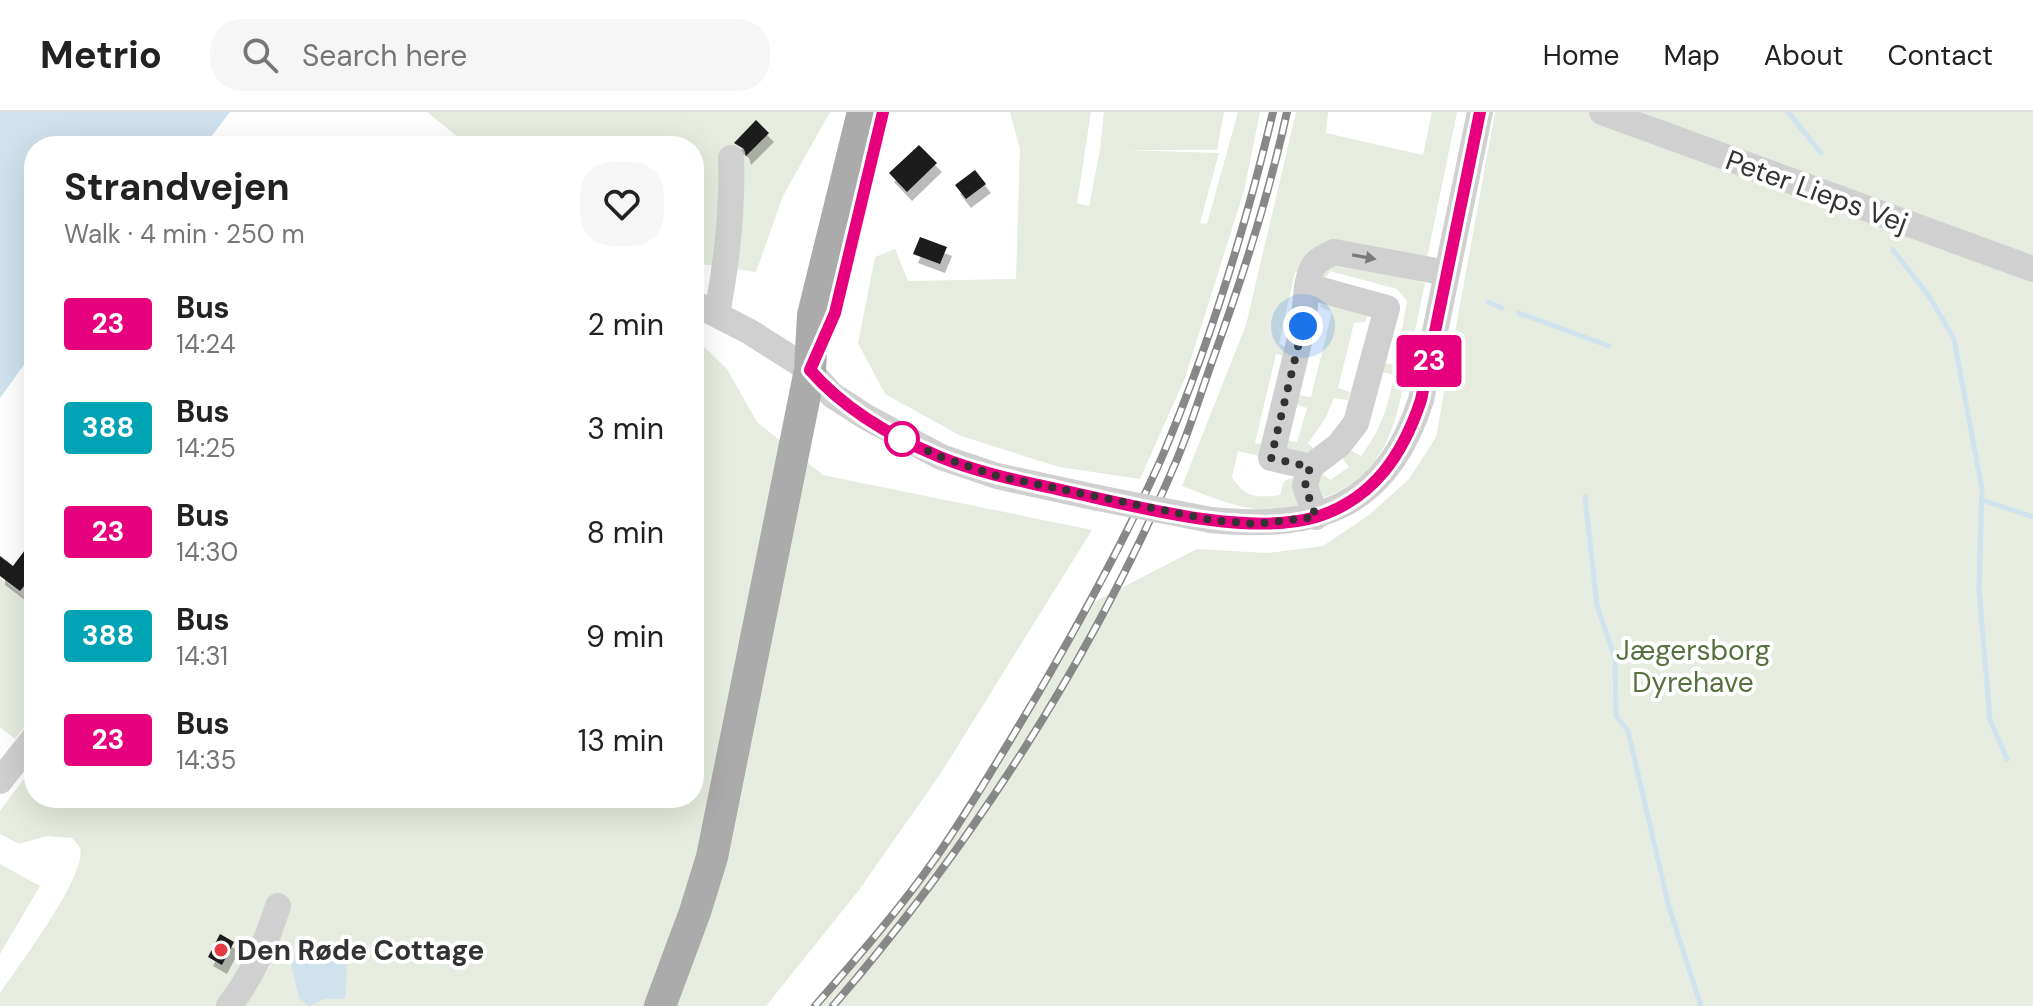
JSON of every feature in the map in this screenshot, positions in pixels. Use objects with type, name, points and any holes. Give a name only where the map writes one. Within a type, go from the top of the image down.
[{"type":"main road","points":[[660,1006],[712,857],[810,370],[813,315],[863,112]]},
{"type":"main road","points":[[810,370],[835,313],[883,112]]},
{"type":"street","points":[[731,158],[732,207],[728,257],[706,308],[810,370],[842,402],[891,433],[941,457],[997,476],[1098,498],[1211,520],[1255,524],[1316,517],[1346,504],[1372,484],[1396,458],[1411,431],[1421,400],[1480,112]]},
{"type":"street","name":"Peter Lieps Vej","points":[[1602,112],[2033,269]]},
{"type":"street","points":[[1310,467],[1271,458],[1303,326],[1311,267],[1334,252],[1447,273]]},
{"type":"street","points":[[1307,286],[1387,308],[1356,423],[1339,445],[1310,467],[1305,486],[1316,517]]},
{"type":"street","points":[[0,781],[24,751]]},
{"type":"street","points":[[229,1006],[250,977],[278,906]]},
{"type":"green space","points":[[427,112],[830,112],[783,196],[756,272],[704,264],[704,136],[457,136]]},
{"type":"green space","points":[[1010,112],[1091,112],[1077,203],[1089,206],[1104,112],[1224,112],[1217,150],[1123,150],[1219,153],[1200,223],[1207,224],[1238,112],[1260,112],[1244,191],[1185,378],[1140,479],[1059,467],[961,436],[885,394],[858,343],[875,257],[895,249],[908,281],[1016,279],[1020,149]]},
{"type":"green space","points":[[1296,112],[1328,112],[1326,133],[1423,155],[1432,112],[1457,112],[1426,263],[1330,247],[1303,274],[1295,272],[1279,344],[1289,348],[1286,356],[1276,354],[1255,443],[1265,445],[1263,457],[1238,451],[1232,477],[1247,493],[1265,496],[1280,495],[1284,481],[1298,476],[1305,503],[1274,510],[1258,509],[1227,503],[1182,486],[1246,325]]},
{"type":"green space","name":"Jægersborg Dyrehave","points":[[1495,112],[2033,112],[2033,1006],[815,1006],[864,950],[937,856],[1018,728],[1090,604],[1197,549],[1267,553],[1323,546],[1369,515],[1409,479],[1436,437]]},
{"type":"green space","points":[[1333,260],[1425,283],[1397,411],[1383,448],[1359,478],[1342,490],[1320,499],[1314,475],[1320,472],[1330,480],[1349,467],[1343,459],[1350,450],[1361,456],[1379,427],[1394,375],[1382,372],[1385,363],[1396,365],[1407,301],[1397,289],[1330,271],[1324,282],[1317,276]]},
{"type":"green space","points":[[1322,302],[1368,315],[1365,322],[1354,323],[1338,388],[1350,392],[1348,400],[1334,398],[1325,419],[1308,443],[1315,450],[1307,455],[1282,451],[1284,440],[1297,442],[1307,408],[1296,404],[1299,395],[1311,397],[1332,312],[1320,307]]},
{"type":"green space","points":[[704,347],[727,369],[757,422],[823,475],[1092,530],[941,773],[859,890],[766,1006],[0,1006],[0,993],[63,899],[80,861],[80,848],[72,838],[47,836],[19,844],[0,834],[0,811],[24,779],[24,808],[704,808]]},
{"type":"green space","points":[[0,578],[24,597],[24,728],[15,739],[0,727]]},
{"type":"green space","points":[[0,864],[40,886],[0,954]]},
{"type":"water","points":[[0,112],[230,112],[212,136],[24,136],[24,365],[0,398]]},
{"type":"water","points":[[301,949],[329,949],[347,955],[346,996],[343,999],[324,999],[309,1006],[299,998],[291,964]]},
{"type":"building","points":[[756,120],[769,133],[746,156],[744,149],[734,143]]},
{"type":"building","points":[[919,145],[937,163],[907,192],[889,173]]},
{"type":"building","points":[[975,170],[986,184],[966,199],[955,185]]},
{"type":"building","points":[[920,237],[947,247],[940,264],[913,254]]},
{"type":"building","points":[[24,551],[24,586],[20,591],[0,576],[0,556],[13,566]]},
{"type":"building","name":"Den Røde Cottage","points":[[220,934],[234,942],[222,965],[208,957]]},
{"type":"waterway","points":[[1788,112],[1821,153]]},
{"type":"waterway","points":[[1893,250],[1929,296],[1954,339],[1982,489],[1979,589],[1990,720],[2007,759]]},
{"type":"waterway","points":[[1488,302],[1502,308]]},
{"type":"waterway","points":[[1519,313],[1609,346]]},
{"type":"waterway","points":[[1585,497],[1597,606],[1615,658],[1616,716],[1628,731],[1669,907],[1701,1006]]},
{"type":"waterway","points":[[1982,500],[2033,517]]},
{"type":"railway","points":[[815,1006],[893,914],[950,836],[1039,692],[1119,547],[1162,457],[1195,373],[1238,243],[1273,112]]},
{"type":"railway","points":[[833,1006],[884,945],[980,815],[1025,748],[1106,609],[1186,437],[1255,235],[1287,112]]},
{"type":"bus line","name":"23","points":[[883,112],[835,313],[810,370],[821,383],[832,395],[891,433],[941,457],[997,476],[1211,520],[1255,524],[1316,517],[1346,504],[1372,484],[1396,458],[1411,431],[1421,400],[1480,112]]},
{"type":"place","name":"Den Røde Cottage","points":[[221,950]]},
{"type":"route","points":[[902,439],[941,457],[997,476],[1211,520],[1255,524],[1316,517],[1305,486],[1310,467],[1271,458],[1303,326]]}]
